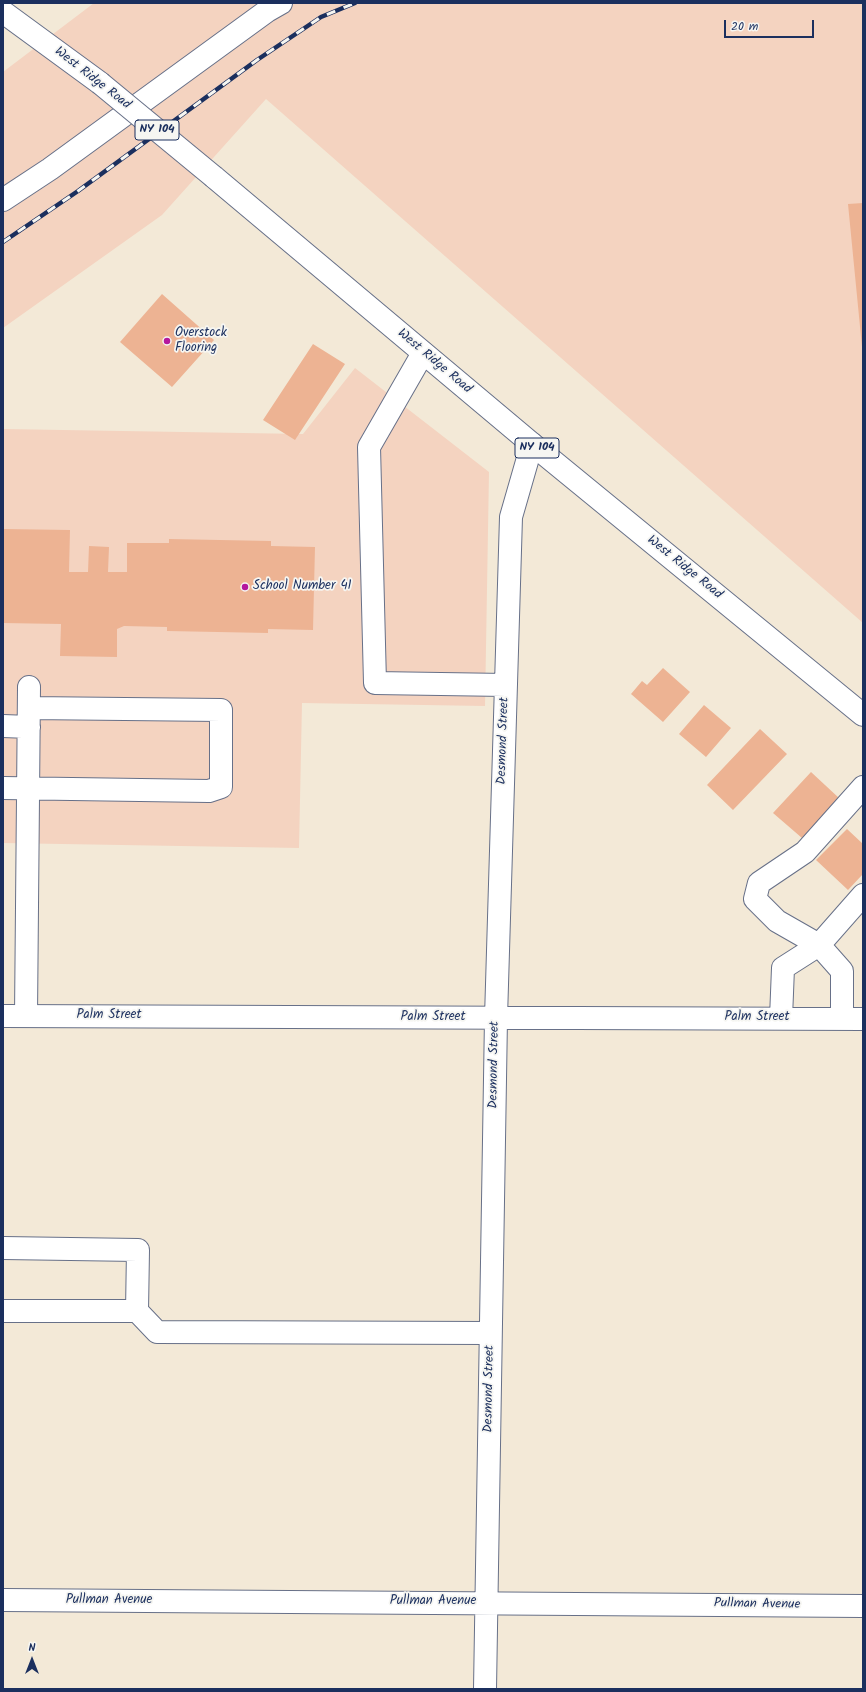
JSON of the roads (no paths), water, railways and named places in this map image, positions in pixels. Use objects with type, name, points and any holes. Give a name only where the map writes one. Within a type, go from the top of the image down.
[{"type":"main road","points":[[3,200],[50,169],[267,11],[281,3]]},
{"type":"main road","name":"West Ridge Road","points":[[3,12],[100,83],[532,444],[863,715]]},
{"type":"main road","points":[[423,353],[369,447],[375,683],[506,685]]},
{"type":"main road","name":"Desmond Street","points":[[485,1689],[496,1018],[511,517],[532,444]]},
{"type":"main road","points":[[26,1016],[29,707]]},
{"type":"main road","points":[[3,726],[29,707],[221,710],[221,787],[209,791],[3,788]]},
{"type":"main road","points":[[842,1019],[842,971],[819,944],[777,921],[755,899],[759,883],[805,852],[863,787]]},
{"type":"main road","points":[[782,1018],[783,968],[819,944],[863,895]]},
{"type":"main road","name":"Palm Street","points":[[3,1016],[863,1019]]},
{"type":"main road","points":[[3,1248],[138,1250],[137,1311],[157,1332],[490,1333]]},
{"type":"main road","points":[[3,1310],[137,1311]]},
{"type":"main road","name":"Pullman Avenue","points":[[3,1600],[863,1606]]},
{"type":"railway","points":[[3,242],[78,191],[257,60],[321,17],[355,3]]},
{"type":"place","name":"Overstock Flooring","points":[[167,341]]},
{"type":"place","name":"School Number 41","points":[[245,587]]}]
